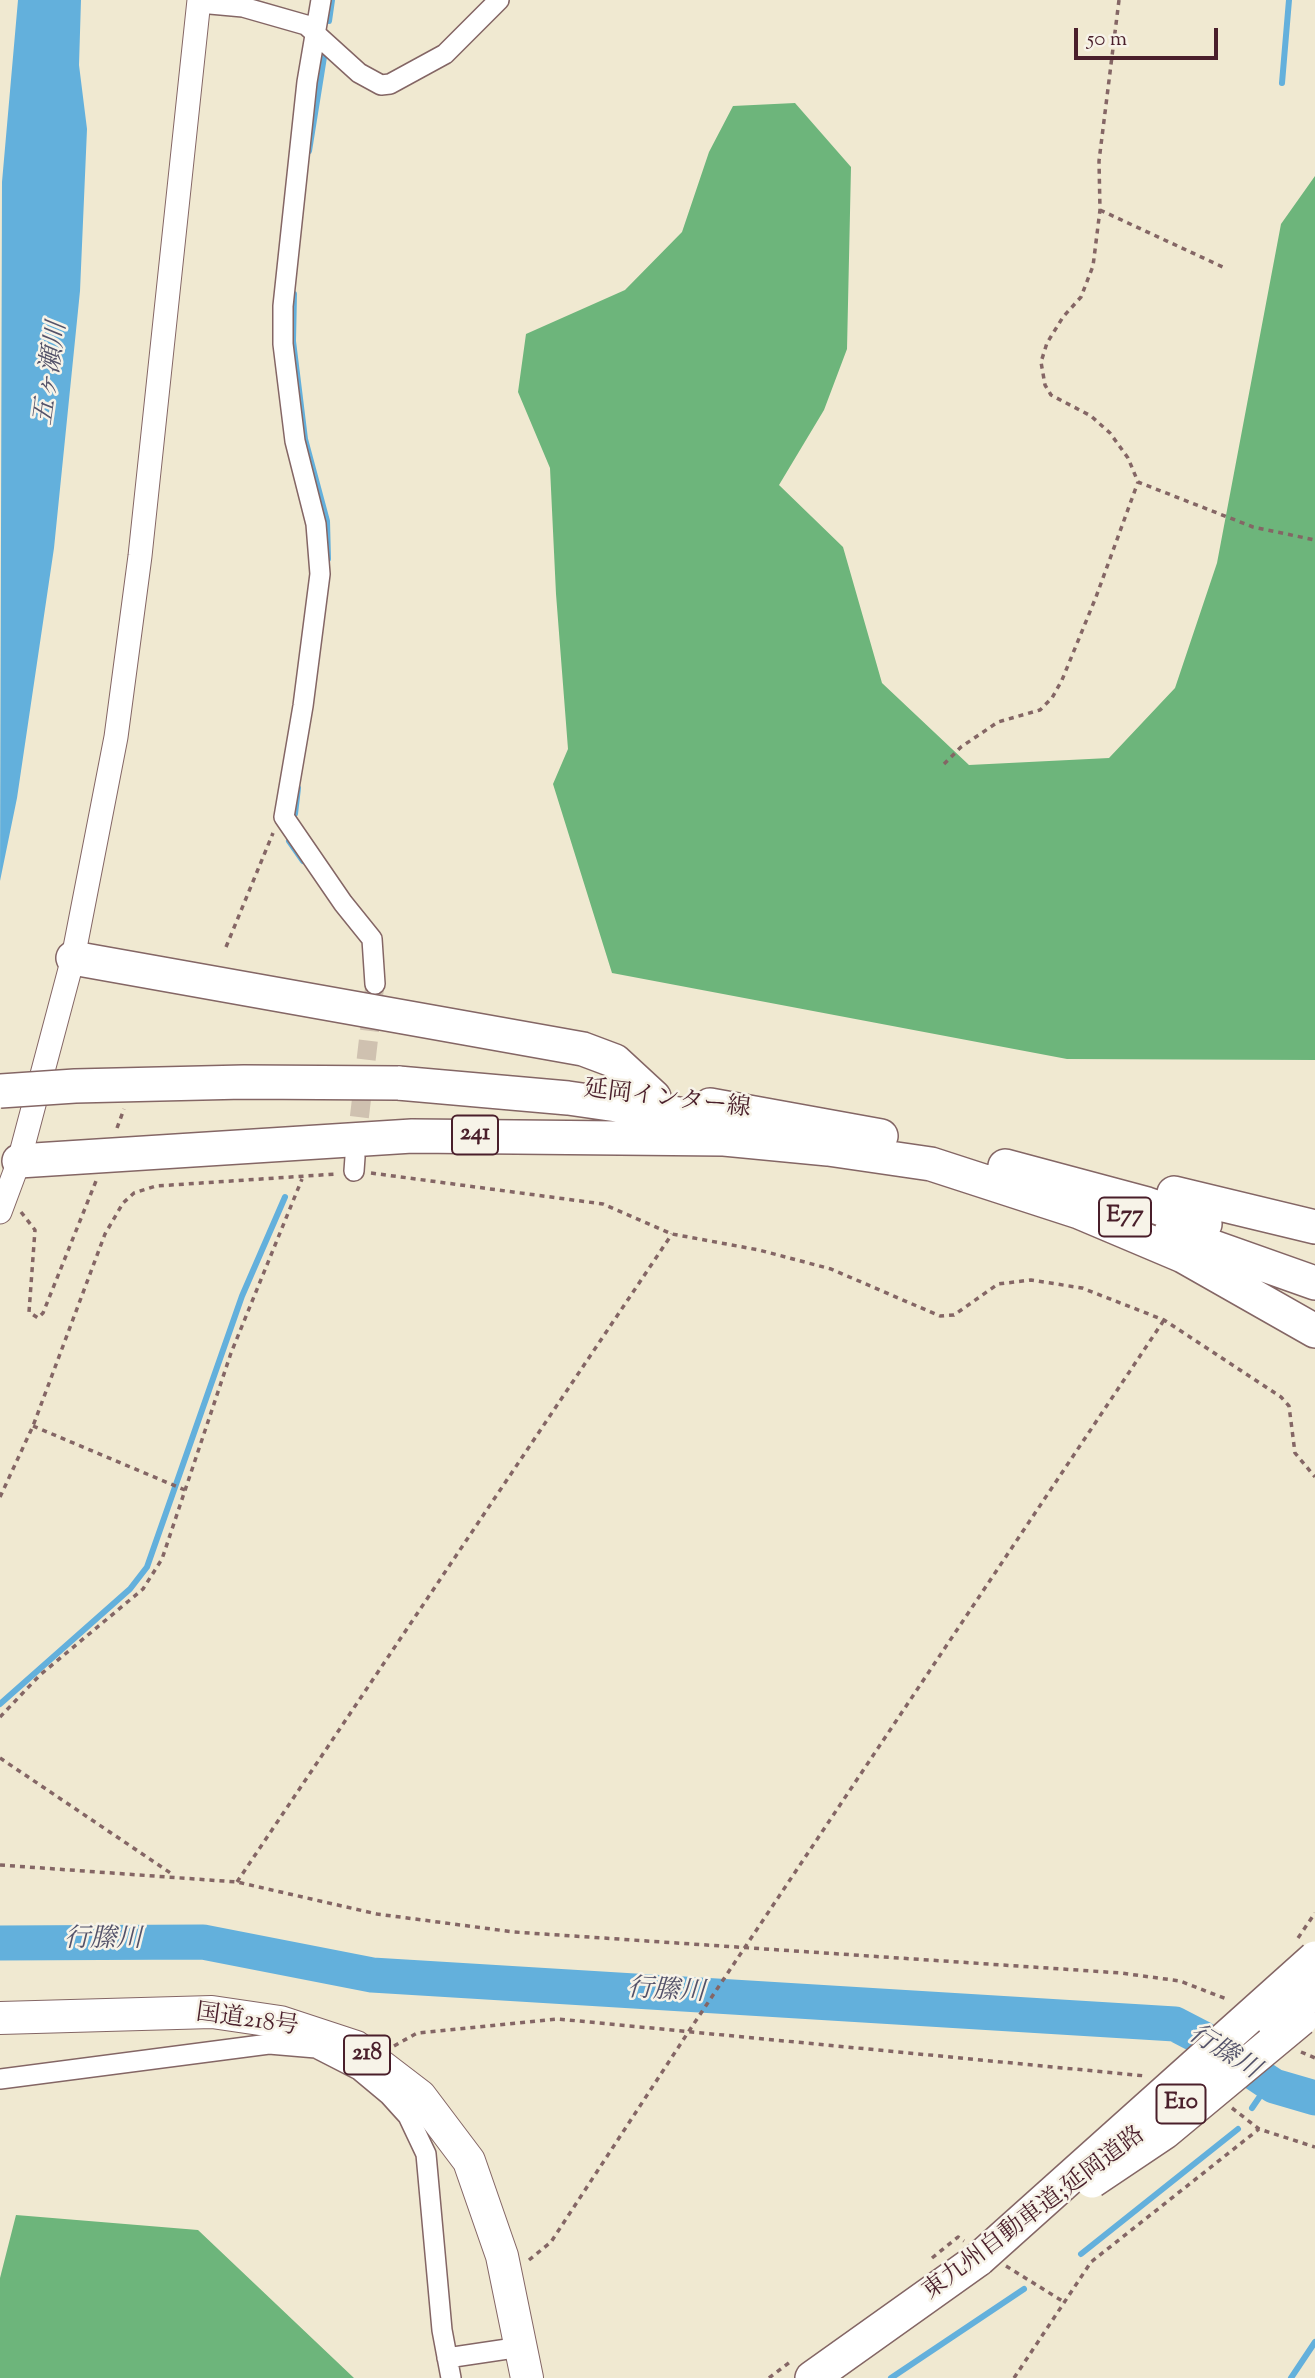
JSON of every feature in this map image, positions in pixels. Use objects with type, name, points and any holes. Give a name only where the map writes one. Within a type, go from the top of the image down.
[{"type":"highway","points":[[73,958],[583,1049],[615,1061],[654,1097]]},
{"type":"highway","name":"延岡インター線","points":[[0,1091],[75,1086],[244,1082],[527,1086],[654,1097],[821,1123],[932,1156]]},
{"type":"highway","name":"延岡インター線","points":[[397,1083],[496,1090],[652,1108],[932,1156]]},
{"type":"highway","name":"241","points":[[19,1161],[319,1140],[506,1135],[751,1141],[932,1156]]},
{"type":"highway","points":[[932,1156],[1094,1175],[1315,1227]]},
{"type":"highway","points":[[932,1156],[1133,1233],[1220,1276],[1315,1331]]},
{"type":"highway","name":"E77","points":[[932,1156],[1147,1204],[1315,1263]]},
{"type":"highway","name":"E77","points":[[932,1156],[1211,1245],[1315,1283]]},
{"type":"highway","points":[[979,2259],[1304,1951]]},
{"type":"highway","name":"東九州自動車道;延岡道路","points":[[812,2378],[979,2259],[1160,2121],[1315,1990]]},
{"type":"highway","points":[[1042,2212],[1165,2132],[1315,2008]]},
{"type":"highway","name":"国道218号","points":[[0,2018],[212,2012],[280,2022],[356,2047],[378,2062],[419,2096],[468,2161],[506,2273],[527,2378]]},
{"type":"street","points":[[321,0],[307,82],[283,306],[283,344],[295,441],[316,523],[320,575],[303,706],[284,817],[343,903],[372,939],[374,984]]},
{"type":"street","points":[[4,1203],[19,1161],[73,958],[98,845],[120,711],[141,542],[199,1],[275,14],[306,25],[359,73],[381,85],[390,84],[444,54],[499,0]]},
{"type":"street","name":"国道218号","points":[[0,2079],[269,2044],[316,2048],[359,2070],[389,2095],[408,2116],[426,2154],[442,2330],[451,2378]]},
{"type":"street","points":[[447,2358],[521,2347]]},
{"type":"path","points":[[944,764],[961,747],[998,722],[1040,710],[1052,698],[1077,645],[1138,482],[1128,458],[1110,433],[1091,416],[1052,395],[1045,386],[1041,362],[1047,343],[1063,317],[1081,297],[1088,280],[1100,210],[1099,161],[1119,0]]},
{"type":"path","points":[[1100,210],[1225,268]]},
{"type":"path","points":[[1138,482],[1253,527],[1315,540]]},
{"type":"path","points":[[226,947],[274,830],[284,817]]},
{"type":"path","points":[[115,1134],[125,1108],[120,1103]]},
{"type":"path","points":[[0,1497],[33,1426],[105,1234],[123,1203],[134,1193],[156,1186],[302,1179],[354,1164],[603,1204],[672,1234],[759,1250],[831,1269],[940,1316],[954,1315],[998,1284],[1031,1280],[1082,1288],[1164,1320],[1281,1397],[1289,1406],[1295,1453],[1315,1477]]},
{"type":"path","points":[[4,1203],[35,1230],[29,1312],[38,1318],[43,1313],[99,1172]]},
{"type":"path","points":[[0,1717],[40,1675],[144,1590],[162,1559],[231,1353],[302,1179]]},
{"type":"path","points":[[237,1882],[672,1234]]},
{"type":"path","points":[[506,2273],[530,2260],[551,2242],[1164,1320]]},
{"type":"path","points":[[33,1426],[185,1490]]},
{"type":"path","points":[[0,1758],[174,1875]]},
{"type":"path","points":[[0,1865],[174,1875],[237,1882],[377,1913],[514,1933],[1121,1973],[1180,1980],[1233,2002]]},
{"type":"path","points":[[1304,1951],[1315,1913]]},
{"type":"path","points":[[378,2062],[393,2047],[417,2033],[558,2019],[1154,2077]]},
{"type":"path","points":[[1227,2105],[1259,2129],[1315,2147]]},
{"type":"path","points":[[1014,2378],[1091,2262],[1259,2129]]},
{"type":"green space","points":[[795,103],[851,167],[847,349],[824,410],[779,485],[843,547],[882,683],[969,765],[1109,758],[1175,688],[1217,563],[1281,224],[1315,176],[1315,1060],[1067,1059],[612,973],[553,784],[568,749],[550,468],[518,392],[526,334],[625,290],[682,232],[709,152],[733,106]]},
{"type":"green space","points":[[16,2215],[198,2230],[354,2378],[0,2378],[0,2278]]},
{"type":"water","name":"五ヶ瀬川","points":[[18,0],[81,0],[79,65],[87,129],[80,291],[54,548],[17,798],[0,881],[2,182]]},
{"type":"waterway","points":[[329,21],[332,0]]},
{"type":"waterway","points":[[1282,83],[1289,0]]},
{"type":"waterway","points":[[309,151],[324,57]]},
{"type":"waterway","points":[[294,294],[293,341],[305,439],[327,521],[328,559]]},
{"type":"waterway","points":[[295,814],[298,788]]},
{"type":"waterway","points":[[289,841],[303,861]]},
{"type":"waterway","points":[[0,1704],[130,1589],[147,1567],[242,1296],[285,1197]]},
{"type":"waterway","name":"行縢川","points":[[0,1943],[203,1942],[372,1975],[1175,2024],[1202,2038],[1274,2086],[1315,2098]]},
{"type":"waterway","points":[[1252,2108],[1269,2083]]},
{"type":"waterway","points":[[1081,2254],[1238,2129]]},
{"type":"waterway","points":[[891,2378],[1024,2289]]},
{"type":"waterway","points":[[1291,2378],[1315,2342]]},
{"type":"tunnel","points":[[356,1146],[375,984]]}]
